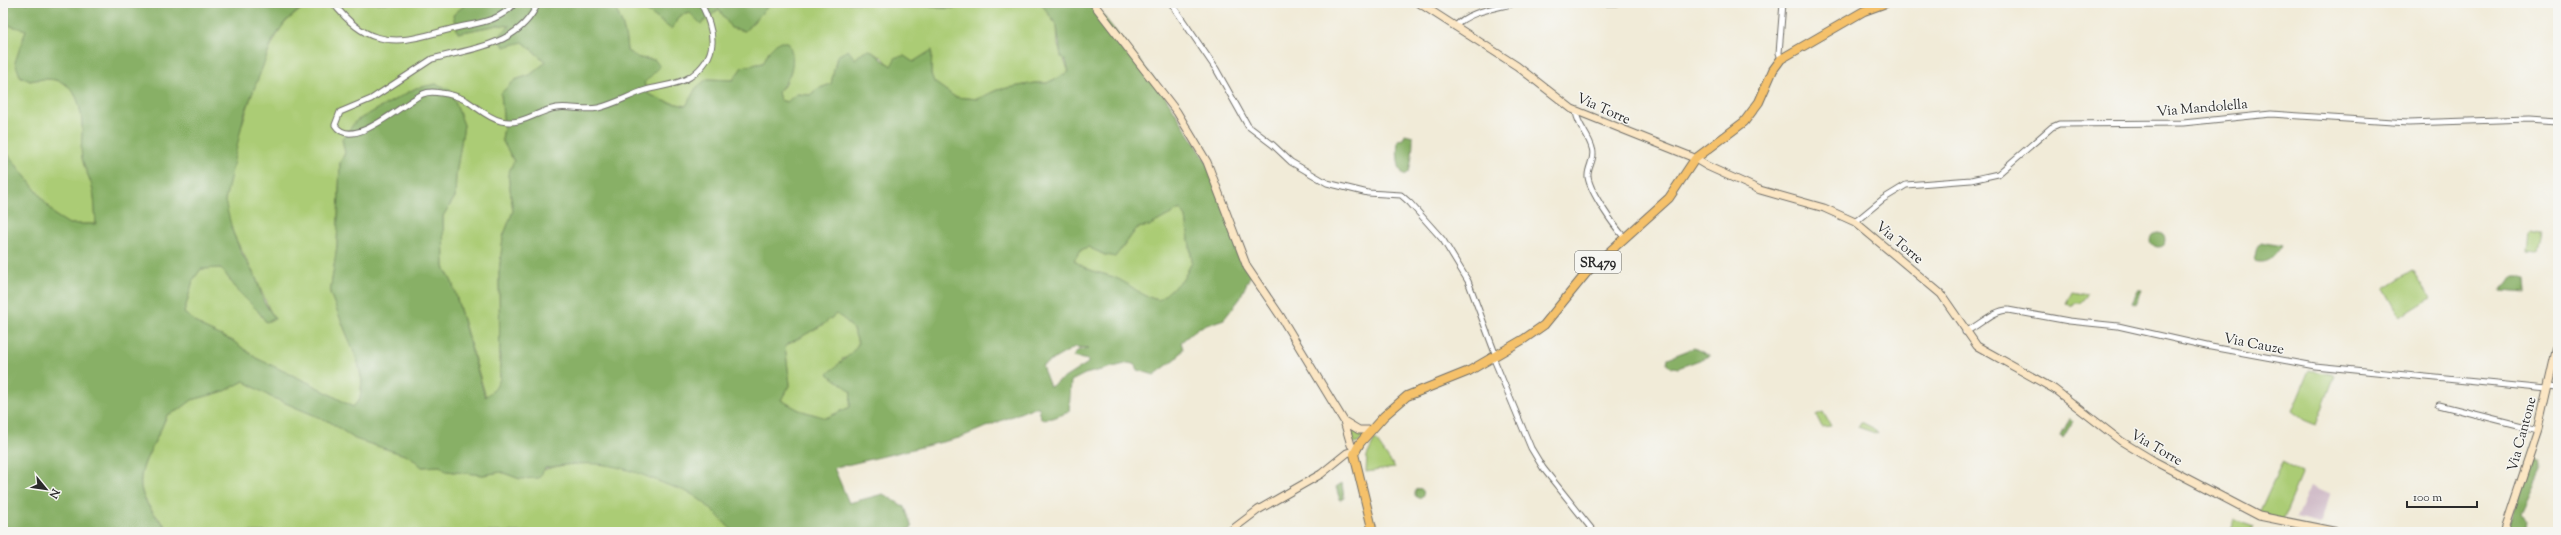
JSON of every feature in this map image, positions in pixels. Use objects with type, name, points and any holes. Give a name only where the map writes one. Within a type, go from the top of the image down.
[{"type":"main road","points":[[1093,3],[1177,112],[1207,162],[1247,267],[1281,317],[1344,421],[1351,445],[1356,450]]},
{"type":"main road","name":"Via Torre","points":[[1420,3],[1517,66],[1576,112],[1695,159],[1760,190],[1824,208],[1855,222],[1941,294],[1965,332],[1977,346],[2054,389],[2121,441],[2161,465],[2259,516],[2338,532]]},
{"type":"main road","name":"SR479","points":[[1356,450],[1371,430],[1408,396],[1469,371],[1544,325],[1588,271],[1674,193],[1695,159],[1734,131],[1750,116],[1759,102],[1773,70],[1781,60],[1864,11],[1886,3]]},
{"type":"main road","name":"Via Cantone","points":[[2504,532],[2538,430],[2558,342]]},
{"type":"main road","points":[[1344,421],[1359,430],[1371,430]]},
{"type":"main road","points":[[1229,532],[1258,510],[1321,474],[1347,453],[1356,450]]},
{"type":"main road","points":[[1356,450],[1355,461],[1373,532]]},
{"type":"street","points":[[333,3],[346,18],[366,33],[376,37],[405,40],[488,21],[508,11],[515,3]]},
{"type":"street","points":[[538,3],[528,20],[508,38],[492,45],[432,59],[371,99],[340,112],[335,125],[338,131],[346,134],[354,133],[387,118],[424,93],[434,92],[467,101],[501,121],[512,122],[532,118],[544,110],[557,108],[598,108],[645,91],[678,82],[690,77],[700,68],[708,59],[712,46],[713,32],[701,3]]},
{"type":"street","points":[[1171,3],[1216,69],[1248,126],[1273,145],[1291,162],[1327,183],[1368,192],[1400,195],[1410,203],[1443,240],[1468,281],[1494,356],[1531,448],[1543,468],[1594,532]]},
{"type":"street","points":[[1455,27],[1462,20],[1471,16],[1516,3]]},
{"type":"street","points":[[1554,3],[1616,3]]},
{"type":"street","points":[[1781,60],[1779,53],[1783,3]]},
{"type":"street","points":[[1576,112],[1580,128],[1592,148],[1594,156],[1589,169],[1589,181],[1603,210],[1624,237]]},
{"type":"street","name":"Via Mandolella","points":[[1855,222],[1883,199],[1906,185],[1978,179],[1998,174],[2052,127],[2059,124],[2183,123],[2271,114],[2408,123],[2529,119],[2558,121]]},
{"type":"street","name":"Via Cauze","points":[[1965,332],[1979,326],[1998,311],[2008,310],[2069,321],[2118,326],[2211,347],[2315,366],[2547,387],[2558,386]]},
{"type":"street","points":[[2439,405],[2538,430]]},
{"type":"shaded area","points":[[2310,486],[2330,495],[2320,524],[2296,518]]},
{"type":"green space","points":[[3,3],[307,3],[285,22],[273,40],[244,115],[225,201],[233,233],[242,254],[256,278],[264,302],[275,319],[266,322],[258,311],[239,292],[221,268],[201,269],[193,280],[184,313],[204,328],[233,341],[256,358],[311,384],[353,407],[360,399],[362,381],[358,362],[330,293],[337,246],[340,163],[345,153],[342,139],[356,121],[416,88],[436,84],[450,89],[464,125],[456,174],[455,197],[443,216],[444,267],[452,282],[485,397],[495,389],[500,379],[499,273],[503,237],[513,211],[508,174],[514,161],[502,140],[504,127],[501,93],[515,80],[530,75],[546,62],[523,42],[504,47],[499,36],[510,26],[498,25],[458,33],[453,15],[467,3],[610,3],[618,13],[623,26],[627,51],[639,58],[655,60],[660,67],[644,83],[648,94],[667,102],[686,106],[696,88],[707,79],[733,80],[742,67],[763,63],[769,51],[778,42],[788,42],[791,49],[792,68],[790,75],[778,92],[780,100],[787,102],[796,94],[810,95],[817,89],[831,84],[837,56],[848,50],[855,59],[864,51],[870,50],[891,66],[896,57],[904,56],[913,62],[932,50],[931,74],[934,82],[955,97],[977,99],[997,90],[1035,83],[1047,83],[1069,72],[1066,61],[1061,57],[1057,26],[1041,3],[1093,3],[1154,79],[1207,162],[1251,274],[1239,300],[1224,319],[1198,328],[1181,342],[1183,349],[1177,358],[1154,375],[1138,370],[1136,365],[1129,363],[1085,374],[1071,381],[1069,412],[1053,418],[1041,419],[1039,408],[1032,408],[959,438],[834,468],[849,503],[883,494],[905,507],[912,528],[902,532],[734,532],[706,505],[693,495],[634,472],[606,465],[563,465],[545,468],[539,478],[520,479],[501,472],[483,475],[446,471],[440,466],[422,467],[411,457],[355,439],[330,422],[269,396],[244,381],[225,391],[192,400],[179,410],[167,415],[145,462],[141,474],[141,486],[145,499],[154,513],[169,530],[173,528],[180,532],[3,532],[3,148],[56,216],[69,224],[96,224],[93,190],[82,158],[81,112],[74,93],[62,82],[42,79],[30,81],[20,76],[15,62],[26,30],[3,24]],"holes":[[[1180,209],[1186,217],[1192,262],[1184,278],[1159,300],[1142,294],[1116,278],[1084,267],[1074,260],[1081,250],[1088,247],[1105,255],[1115,257],[1137,228],[1149,226]],[[836,314],[851,326],[858,344],[851,353],[828,374],[851,391],[850,407],[826,418],[799,410],[781,400],[790,384],[785,346],[824,324]],[[1075,347],[1088,348],[1077,351],[1073,357],[1088,360],[1088,363],[1050,387],[1042,366]]]},
{"type":"green space","points":[[307,3],[467,3],[453,15],[458,33],[498,25],[511,26],[523,42],[546,62],[530,75],[515,80],[501,94],[504,127],[502,140],[514,161],[508,174],[513,211],[503,237],[499,273],[500,379],[496,389],[486,397],[452,282],[444,267],[443,216],[455,197],[456,174],[464,125],[450,89],[416,88],[356,121],[342,139],[345,153],[340,163],[337,246],[330,293],[358,362],[362,381],[360,399],[353,407],[311,384],[256,358],[233,341],[204,328],[184,313],[193,280],[201,269],[221,268],[239,292],[258,311],[266,322],[275,319],[229,223],[225,203],[226,188],[230,166],[238,139],[267,55],[285,23]]},
{"type":"green space","points":[[610,3],[620,3],[637,7],[650,13],[671,29],[681,15],[719,8],[731,28],[745,31],[771,3],[919,3],[939,8],[954,8],[974,3],[1041,3],[1057,26],[1058,46],[1069,72],[1047,83],[1035,83],[997,90],[977,99],[955,97],[934,82],[931,74],[932,50],[913,62],[904,56],[891,66],[882,57],[864,51],[855,59],[837,56],[831,84],[817,89],[810,95],[796,94],[788,102],[779,100],[778,92],[787,83],[769,51],[763,63],[742,67],[733,80],[707,79],[696,88],[687,106],[667,102],[648,94],[644,83],[655,60],[639,58],[627,51],[623,26],[618,13]]},
{"type":"green space","points":[[627,3],[771,3],[745,31],[731,28],[719,9],[701,24],[690,13],[681,15],[671,29],[642,7]]},
{"type":"green space","points":[[919,3],[974,3],[954,8],[939,8]]},
{"type":"green space","points":[[3,24],[26,29],[24,41],[17,60],[20,76],[30,81],[42,79],[62,82],[74,93],[81,112],[82,158],[93,190],[96,224],[69,224],[56,216],[3,148]]},
{"type":"green space","points":[[1405,134],[1413,136],[1410,168],[1409,172],[1405,175],[1400,169],[1397,154],[1398,140],[1403,139]]},
{"type":"green space","points":[[1180,209],[1186,217],[1192,262],[1184,278],[1160,300],[1153,299],[1142,294],[1116,278],[1084,267],[1074,260],[1081,250],[1088,247],[1105,255],[1121,250],[1137,228],[1149,226]]},
{"type":"green space","points":[[2158,233],[2163,235],[2165,240],[2163,245],[2158,247],[2153,245],[2151,240],[2153,235]]},
{"type":"green space","points":[[2529,233],[2542,235],[2538,255],[2527,254]]},
{"type":"green space","points":[[2261,242],[2281,246],[2276,254],[2267,261],[2254,261],[2257,247]]},
{"type":"green space","points":[[2413,270],[2431,298],[2400,317],[2384,288]]},
{"type":"green space","points":[[2511,277],[2520,277],[2526,280],[2527,293],[2501,291]]},
{"type":"green space","points":[[2138,290],[2142,290],[2136,304],[2132,302]]},
{"type":"green space","points":[[2072,291],[2088,294],[2080,303],[2074,303],[2073,306],[2066,303]]},
{"type":"green space","points":[[836,314],[851,326],[858,344],[851,356],[842,359],[851,391],[850,407],[826,418],[799,410],[781,400],[790,384],[785,346],[824,324]]},
{"type":"green space","points":[[1694,348],[1710,356],[1678,368],[1669,366],[1667,363],[1668,358]]},
{"type":"green space","points":[[2309,370],[2335,375],[2316,425],[2304,420],[2292,411]]},
{"type":"green space","points":[[244,381],[269,396],[330,422],[355,439],[411,457],[422,467],[440,466],[446,471],[483,475],[501,472],[520,479],[539,471],[558,466],[592,463],[608,465],[644,475],[688,492],[706,505],[734,532],[180,532],[173,528],[170,530],[154,513],[145,499],[141,486],[145,462],[167,415],[179,410],[192,400],[225,391]]},
{"type":"green space","points":[[1823,412],[1831,426],[1822,427],[1816,415]]},
{"type":"green space","points":[[2070,418],[2073,421],[2063,438],[2061,435]]},
{"type":"green space","points":[[1861,422],[1873,428],[1878,434],[1858,427]]},
{"type":"green space","points":[[1348,427],[1359,433],[1366,433],[1357,444],[1353,443]]},
{"type":"green space","points":[[1375,439],[1395,468],[1366,472],[1367,456]]},
{"type":"green space","points":[[2531,458],[2541,461],[2542,470],[2522,513],[2526,520],[2524,532],[2506,532]]},
{"type":"green space","points":[[2282,462],[2303,472],[2283,520],[2259,513]]},
{"type":"green space","points":[[1342,483],[1344,498],[1340,500],[1336,487]]},
{"type":"green space","points":[[1417,489],[1421,489],[1423,493],[1421,497],[1417,497],[1415,495],[1415,491]]},
{"type":"green space","points":[[2234,520],[2254,527],[2251,532],[2229,532]]}]
